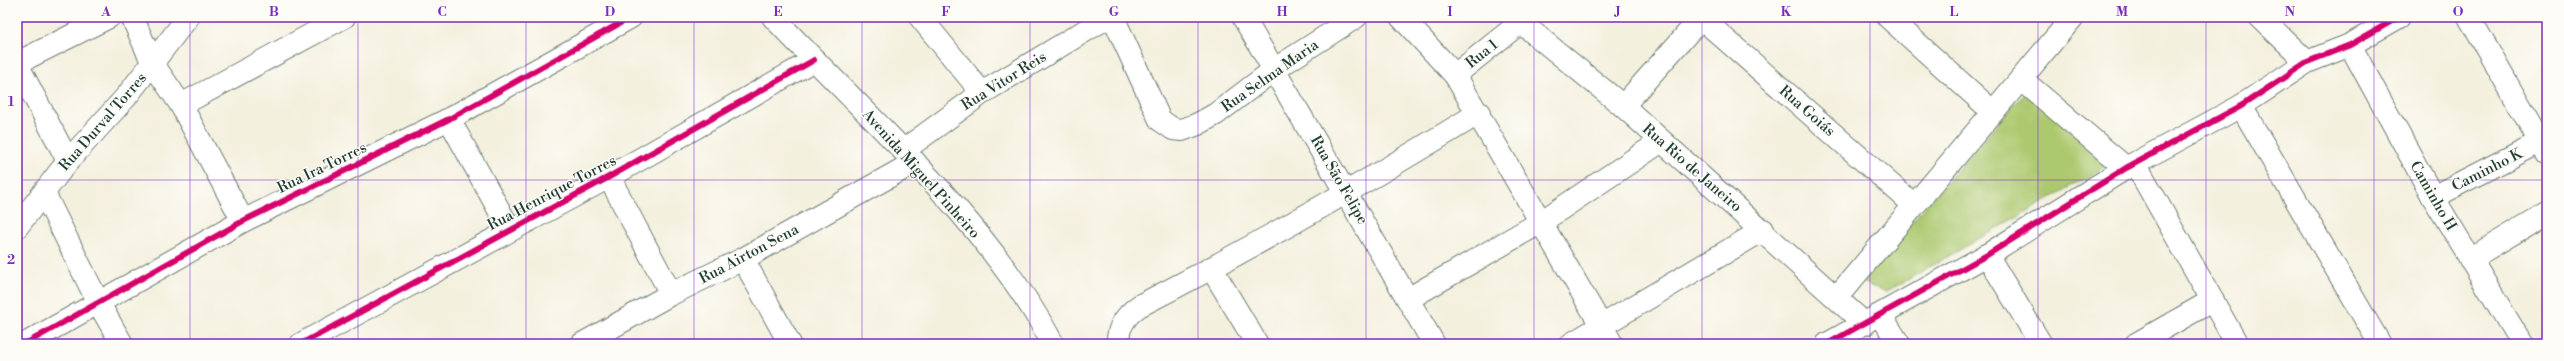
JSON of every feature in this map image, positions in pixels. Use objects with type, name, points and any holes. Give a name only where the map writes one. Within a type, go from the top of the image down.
[{"type":"street","points":[[68,161],[17,64],[109,17]]},
{"type":"street","points":[[132,17],[153,64],[181,105],[243,221]]},
{"type":"street","name":"Rua Durval Torres","points":[[17,226],[68,161],[126,97],[153,64],[188,17]]},
{"type":"street","points":[[181,105],[344,17]]},
{"type":"street","name":"Rua Ira Torres","points":[[25,344],[243,221],[448,119],[631,17]]},
{"type":"street","name":"Avenida Miguel Pinheiro","points":[[773,17],[909,156],[1018,286],[1053,344]]},
{"type":"street","points":[[920,17],[982,93]]},
{"type":"street","name":"Rua Vitor Reis","points":[[909,156],[982,93],[1108,17]]},
{"type":"street","name":"Rua Selma Maria","points":[[1113,17],[1160,120],[1173,129],[1182,130],[1216,114],[1275,69],[1356,17]]},
{"type":"street","name":"Rua São Felipe","points":[[1243,17],[1275,69],[1434,344]]},
{"type":"street","points":[[1401,17],[1455,75],[1479,113],[1607,335]]},
{"type":"street","points":[[1623,106],[1701,17]]},
{"type":"street","name":"Rua Goiás","points":[[1701,17],[1914,205]]},
{"type":"street","points":[[1888,17],[1992,111]]},
{"type":"street","points":[[2260,17],[2307,62]]},
{"type":"street","points":[[1827,344],[1987,255],[2131,166],[2241,106],[2307,62],[2350,45],[2398,17]]},
{"type":"street","points":[[2469,17],[2544,148]]},
{"type":"street","points":[[1836,297],[1992,111],[2022,79],[2071,18]]},
{"type":"street","name":"Rua 1","points":[[1455,75],[1521,19]]},
{"type":"street","name":"Rua Rio de Janeiro","points":[[1521,19],[1623,106],[1660,142],[1763,230],[1836,297],[1873,319],[1899,344]]},
{"type":"street","name":"Caminho H","points":[[2350,45],[2433,197],[2522,344]]},
{"type":"street","name":"Rua Henrique Torres","points":[[301,344],[609,177],[814,60]]},
{"type":"street","points":[[2022,79],[2131,166],[2213,300],[2237,344]]},
{"type":"street","points":[[2241,106],[2380,344]]},
{"type":"street","points":[[1118,344],[1121,326],[1131,311],[1212,269],[1347,194],[1479,113]]},
{"type":"street","points":[[448,119],[510,230]]},
{"type":"street","points":[[1408,299],[1541,222],[1660,142]]},
{"type":"street","name":"Caminho K","points":[[2433,197],[2544,148]]},
{"type":"street","name":"Rua Airton Sena","points":[[582,344],[672,294],[743,259],[909,156]]},
{"type":"street","points":[[609,177],[672,294]]},
{"type":"street","points":[[44,193],[98,302],[122,344]]},
{"type":"street","points":[[2470,259],[2547,213]]},
{"type":"street","points":[[1571,344],[1607,335],[1763,230]]},
{"type":"street","points":[[1987,255],[2041,344]]},
{"type":"street","points":[[743,259],[790,344]]},
{"type":"street","points":[[1212,269],[1257,344]]},
{"type":"street","points":[[2136,344],[2213,300]]},
{"type":"green space","points":[[2027,90],[2112,163],[1886,292],[1860,281]]},
{"type":"cycle path","points":[[25,344],[243,221],[449,119],[631,17]]},
{"type":"cycle path","points":[[1827,344],[1987,255],[2126,168],[2241,106],[2307,62],[2350,45],[2399,17]]},
{"type":"cycle path","points":[[301,344],[609,177],[814,60]]}]
